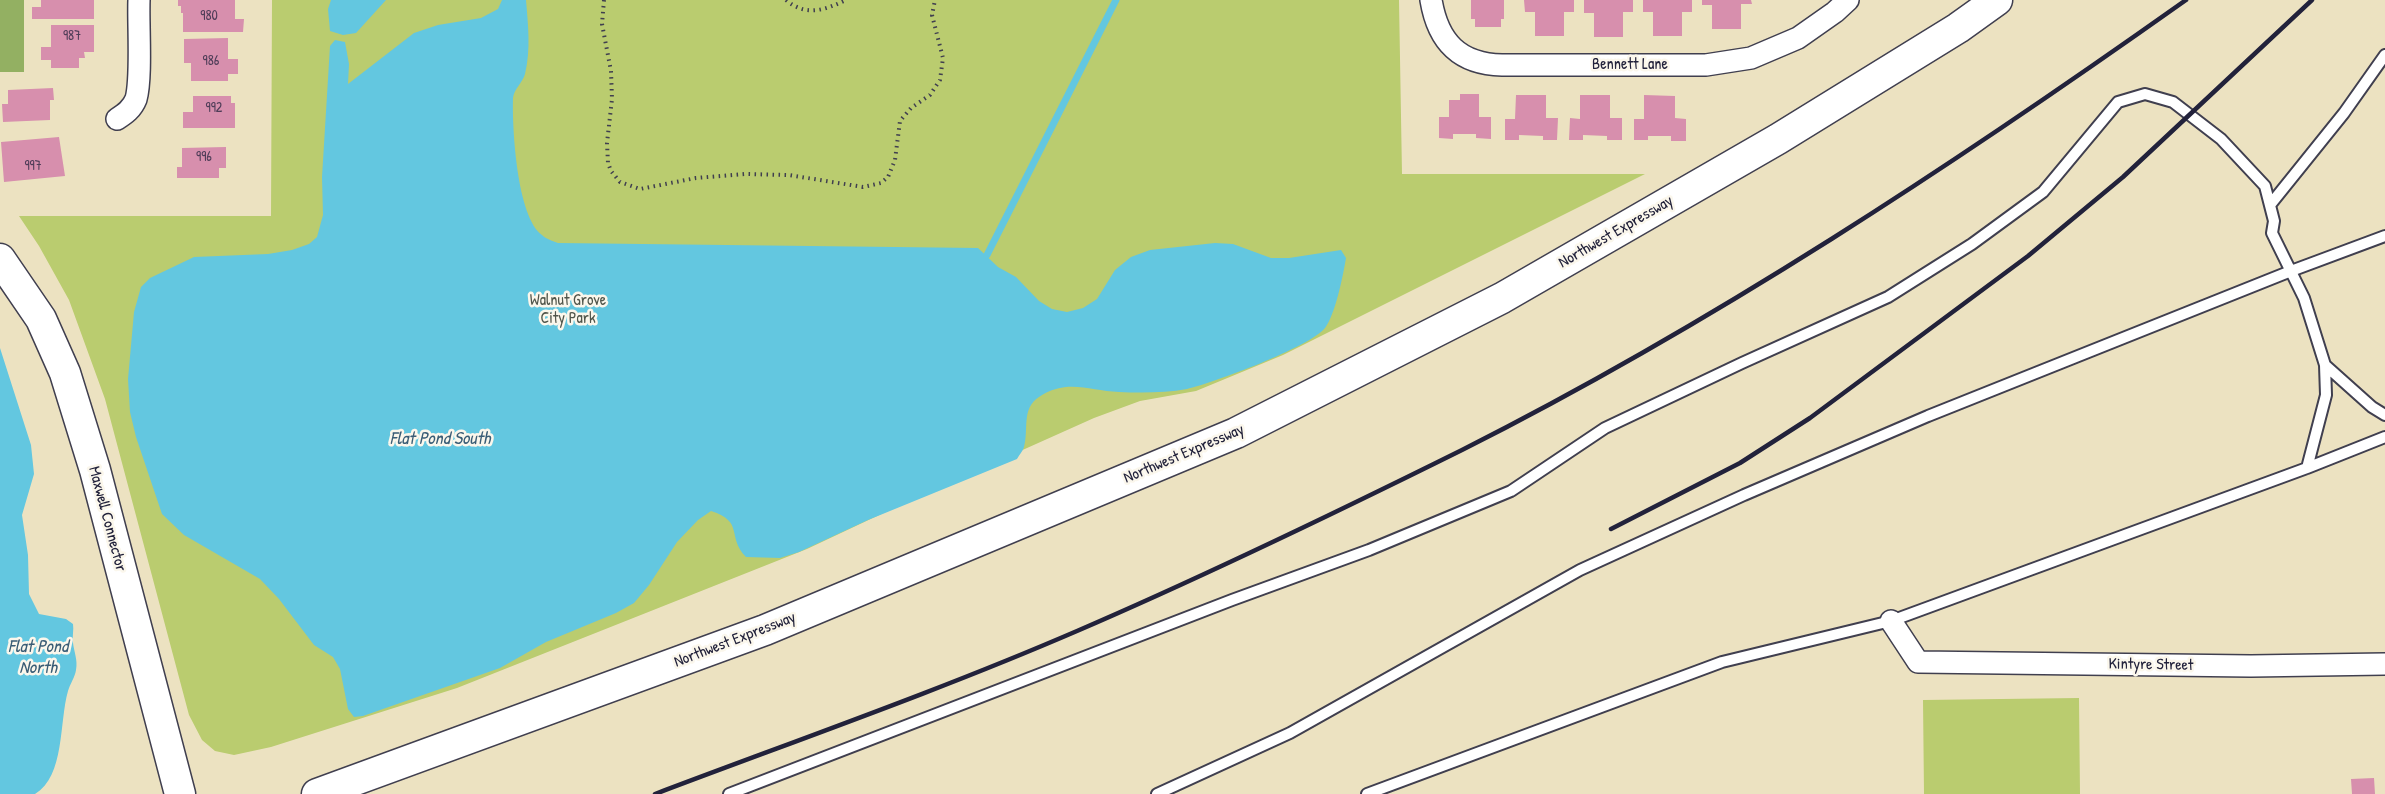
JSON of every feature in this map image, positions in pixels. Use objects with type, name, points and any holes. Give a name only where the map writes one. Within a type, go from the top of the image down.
[{"type":"main road","name":"Northwest Expressway","points":[[317,794],[765,630],[1236,433],[1502,298],[1778,139],[1958,28],[1997,0]]},
{"type":"main road","name":"Maxwell Connector","points":[[0,259],[41,319],[65,373],[94,470],[180,794]]},
{"type":"street","points":[[117,119],[128,112],[136,99],[139,0]]},
{"type":"street","name":"Bennett Lane","points":[[1431,0],[1438,27],[1452,48],[1473,62],[1502,65],[1706,65],[1751,58],[1798,38],[1848,0]]},
{"type":"street","name":"Kintyre Street","points":[[1891,621],[1918,662],[2251,666],[2385,664]]},
{"type":"lane","points":[[2270,205],[2344,113],[2385,55]]},
{"type":"lane","points":[[729,794],[1232,600],[1369,550],[1511,491],[1605,428],[1888,297],[1935,268],[2043,192],[2118,102],[2145,94],[2173,102],[2222,140],[2265,186],[2274,221],[2272,232],[2304,298],[2325,365],[2326,395],[2307,468]]},
{"type":"lane","points":[[1157,794],[1290,733],[1580,570],[1928,416],[2291,271],[2385,236]]},
{"type":"lane","points":[[2325,365],[2372,407],[2385,415]]},
{"type":"lane","points":[[1367,794],[1722,662],[1891,621],[2307,468],[2385,436]]},
{"type":"path","points":[[604,0],[602,24],[611,86],[608,163],[620,182],[640,189],[696,178],[745,174],[789,175],[863,188],[881,183],[888,177],[895,160],[900,121],[911,108],[930,95],[940,80],[943,58],[932,15],[935,0]]},
{"type":"path","points":[[786,0],[793,6],[808,11],[821,11],[834,3],[846,0]]},
{"type":"green space","points":[[0,0],[24,0],[24,72],[0,72]]},
{"type":"green space","name":"Walnut Grove City Park","points":[[272,0],[1399,0],[1402,174],[1645,174],[1283,355],[1196,391],[1140,401],[1094,418],[807,549],[457,688],[271,747],[234,755],[215,751],[202,740],[189,715],[105,399],[69,300],[39,246],[19,216],[271,216]]},
{"type":"green space","points":[[2079,698],[2080,794],[1924,794],[1923,700]]},
{"type":"water","points":[[331,0],[386,0],[356,33],[343,35],[330,31],[328,9]]},
{"type":"water","name":"Flat Pond South","points":[[502,0],[526,0],[528,55],[525,74],[513,98],[515,150],[522,192],[534,225],[542,235],[558,243],[978,248],[998,267],[1016,277],[1039,301],[1052,309],[1067,312],[1083,308],[1097,299],[1115,270],[1131,257],[1150,250],[1215,243],[1233,244],[1271,258],[1289,258],[1341,250],[1346,258],[1341,285],[1329,322],[1316,336],[1282,354],[1217,380],[1187,389],[1136,393],[1069,387],[1049,391],[1033,402],[1030,407],[1024,447],[1017,459],[780,558],[746,557],[740,549],[732,525],[721,515],[711,511],[698,520],[677,542],[649,585],[634,603],[616,613],[546,642],[500,668],[363,716],[354,717],[348,709],[340,669],[333,657],[314,645],[279,599],[260,579],[184,535],[162,514],[130,412],[128,379],[134,312],[141,287],[150,278],[194,257],[268,254],[292,250],[309,244],[317,237],[323,215],[322,177],[330,46],[335,40],[345,42],[349,64],[348,84],[414,33],[438,25],[481,18],[498,9]]},
{"type":"water","name":"Flat Pond North","points":[[0,348],[31,445],[34,474],[22,515],[28,555],[29,594],[39,614],[66,619],[73,624],[77,663],[65,704],[59,747],[52,775],[45,786],[35,794],[0,794]]},
{"type":"building","points":[[41,0],[94,0],[94,19],[32,19],[32,7],[41,7]]},
{"type":"building","points":[[178,0],[235,0],[235,19],[244,19],[243,32],[183,32],[183,13],[181,13],[181,6],[178,6]]},
{"type":"building","points":[[1471,0],[1504,0],[1504,19],[1501,19],[1501,27],[1475,27],[1475,19],[1471,19]]},
{"type":"building","points":[[1524,0],[1574,0],[1574,12],[1564,12],[1564,36],[1535,36],[1535,12],[1525,12]]},
{"type":"building","points":[[1584,0],[1633,0],[1633,12],[1623,12],[1623,37],[1594,37],[1594,13],[1584,13]]},
{"type":"building","points":[[1643,0],[1692,0],[1692,12],[1682,12],[1682,36],[1653,36],[1653,12],[1643,12]]},
{"type":"building","points":[[1702,0],[1751,0],[1752,4],[1741,4],[1741,29],[1712,29],[1712,5],[1702,5]]},
{"type":"building","points":[[51,25],[94,25],[94,52],[84,52],[85,58],[79,58],[79,68],[51,68],[51,60],[41,60],[41,47],[51,47]]},
{"type":"building","points":[[228,38],[228,59],[238,59],[238,74],[228,74],[228,81],[191,81],[191,63],[184,63],[184,39]]},
{"type":"building","points":[[53,88],[54,100],[50,100],[50,120],[3,122],[2,104],[8,104],[8,90]]},
{"type":"building","points":[[1460,94],[1479,94],[1479,117],[1491,117],[1491,139],[1476,138],[1476,134],[1453,134],[1453,139],[1439,138],[1439,117],[1449,117],[1449,100],[1460,100]]},
{"type":"building","points":[[1516,95],[1546,95],[1546,118],[1558,118],[1557,140],[1543,140],[1543,136],[1519,135],[1519,140],[1505,140],[1505,119],[1515,119]]},
{"type":"building","points":[[1580,95],[1610,95],[1610,118],[1622,118],[1622,140],[1607,140],[1607,136],[1583,135],[1583,140],[1569,140],[1570,118],[1580,119]]},
{"type":"building","points":[[1644,95],[1675,96],[1675,118],[1686,119],[1686,141],[1671,141],[1671,136],[1648,136],[1648,140],[1634,140],[1634,119],[1644,119]]},
{"type":"building","points":[[193,96],[231,96],[231,103],[235,103],[235,128],[183,128],[183,112],[193,112]]},
{"type":"building","points":[[59,137],[65,176],[4,182],[1,142]]},
{"type":"building","points":[[226,147],[226,168],[219,168],[219,178],[177,178],[177,167],[182,167],[182,148]]},
{"type":"building","points":[[2374,778],[2375,794],[2352,794],[2351,779]]},
{"type":"waterway","points":[[987,255],[1116,0]]},
{"type":"railway","points":[[655,794],[919,695],[1077,631],[1271,543],[1462,450],[1556,401],[1741,295],[1922,181],[2186,0]]},
{"type":"railway","points":[[1611,529],[1740,463],[1810,418],[2028,256],[2123,177],[2312,0]]}]
